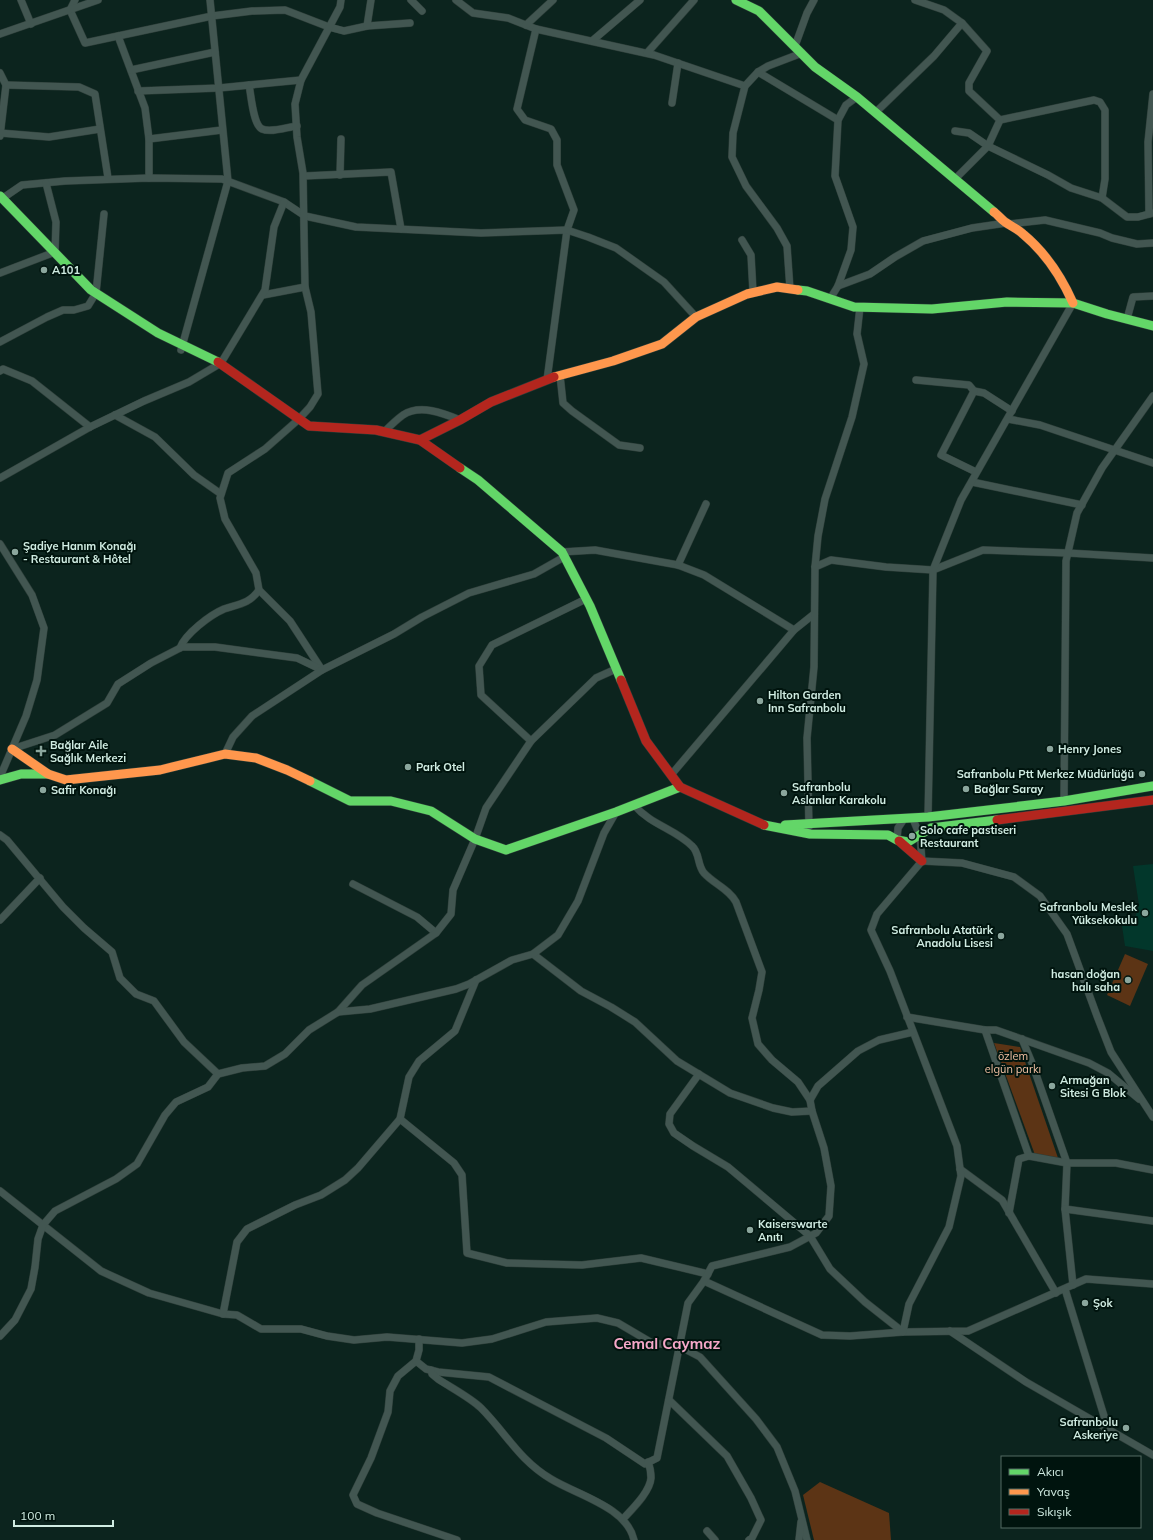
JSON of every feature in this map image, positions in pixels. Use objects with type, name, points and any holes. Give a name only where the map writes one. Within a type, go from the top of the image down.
[{"type":"street","points":[[21,0],[31,24]]},
{"type":"street","points":[[75,0],[70,10],[84,43],[212,16],[252,11],[285,10],[329,28],[344,31],[367,26],[410,23]]},
{"type":"street","points":[[0,34],[98,0]]},
{"type":"street","points":[[182,348],[228,181],[210,0]]},
{"type":"street","points":[[322,670],[290,621],[259,590],[256,573],[225,519],[220,498],[228,472],[265,449],[299,419],[310,407],[318,394],[311,312],[304,288],[304,176],[296,126],[295,104],[301,80],[340,7],[341,0]]},
{"type":"street","points":[[367,26],[371,0]]},
{"type":"street","points":[[411,0],[422,11]]},
{"type":"street","points":[[456,0],[473,13],[508,18],[536,29],[647,53],[745,86]]},
{"type":"street","points":[[526,25],[553,0]]},
{"type":"street","points":[[592,41],[640,0]]},
{"type":"street","points":[[647,53],[694,0]]},
{"type":"street","points":[[736,0],[748,3],[759,11],[815,67],[876,112],[1008,223],[1028,238],[1053,265],[1073,303]]},
{"type":"street","points":[[790,289],[787,246],[777,228],[746,186],[732,157],[733,133],[745,86],[758,72],[798,50],[807,13],[814,0]]},
{"type":"street","points":[[915,0],[944,10],[962,24],[987,51],[969,82],[969,91],[1000,120]]},
{"type":"street","points":[[876,112],[934,56],[962,24]]},
{"type":"street","points":[[536,29],[517,109],[525,120],[551,129],[557,140],[558,165],[574,210],[567,230],[547,380]]},
{"type":"street","points":[[118,36],[144,108],[149,139],[149,178]]},
{"type":"street","points":[[131,70],[215,52]]},
{"type":"street","points":[[672,103],[678,63]]},
{"type":"street","points":[[758,72],[838,120]]},
{"type":"street","points":[[0,74],[6,86]]},
{"type":"street","points":[[138,91],[218,88],[301,80]]},
{"type":"street","points":[[250,85],[255,119],[262,129],[269,130],[296,126]]},
{"type":"street","points":[[0,136],[2,95],[6,86]]},
{"type":"street","points":[[6,86],[79,86],[95,94],[108,178]]},
{"type":"street","points":[[955,130],[969,133],[988,146],[1048,175],[1071,188],[1102,198],[1127,217],[1151,214],[1148,142],[1153,94]]},
{"type":"street","points":[[830,299],[838,286],[851,250],[853,227],[835,176],[838,120],[846,105],[857,97]]},
{"type":"street","points":[[1000,120],[1094,100],[1100,102],[1105,110],[1105,179],[1102,198]]},
{"type":"street","points":[[956,179],[988,146],[1000,120]]},
{"type":"street","points":[[0,133],[49,137],[100,129]]},
{"type":"street","points":[[149,139],[222,130]]},
{"type":"street","points":[[340,175],[341,139]]},
{"type":"street","points":[[304,176],[391,172],[401,229]]},
{"type":"street","points":[[696,317],[664,282],[616,248],[567,230],[481,233],[356,227],[304,216],[284,202],[222,179],[108,178],[46,183],[22,186],[2,197],[91,290],[182,348],[221,363],[309,426],[376,430],[420,440],[478,480],[563,555],[586,599],[646,741],[680,787],[766,826],[810,834],[888,835],[897,840],[922,861],[962,863],[1014,877],[1040,896],[1067,934],[1111,1052],[1153,1117]]},
{"type":"street","points":[[46,183],[56,222],[55,252]]},
{"type":"street","points":[[0,478],[90,427],[189,382],[221,363],[265,290],[274,227],[284,202]]},
{"type":"street","points":[[0,342],[62,310],[74,310],[88,306],[96,293],[104,214]]},
{"type":"street","points":[[838,286],[870,274],[895,257],[923,242],[972,228],[1008,223],[1045,220],[1100,233],[1118,240],[1137,244],[1153,243]]},
{"type":"street","points":[[742,240],[751,255],[753,292]]},
{"type":"street","points":[[0,273],[55,252]]},
{"type":"street","points":[[420,440],[460,420],[491,402],[560,374],[613,361],[662,344],[696,317],[747,294],[777,287],[807,291],[854,307],[932,309],[1007,302],[1073,303],[1153,326]]},
{"type":"street","points":[[263,295],[304,288]]},
{"type":"street","points":[[1127,319],[1133,297],[1153,296]]},
{"type":"street","points":[[928,817],[933,570],[961,500],[976,472],[1008,420],[1073,303]]},
{"type":"street","points":[[810,834],[807,738],[814,667],[815,567],[818,536],[825,499],[852,417],[864,364],[856,334],[860,307]]},
{"type":"street","points":[[0,370],[3,369],[32,381],[90,427]]},
{"type":"street","points":[[560,374],[563,403],[619,445],[640,448]]},
{"type":"street","points":[[916,380],[969,385],[974,391],[984,393],[1012,411]]},
{"type":"street","points":[[974,391],[941,455],[976,472]]},
{"type":"street","points":[[1064,801],[1066,561],[1077,513],[1102,468],[1153,396]]},
{"type":"street","points":[[384,432],[404,414],[419,410],[443,413],[460,420]]},
{"type":"street","points":[[116,415],[155,437],[194,475],[221,494]]},
{"type":"street","points":[[1008,420],[1040,425],[1153,463]]},
{"type":"street","points":[[972,482],[1082,505]]},
{"type":"street","points":[[678,565],[706,504]]},
{"type":"street","points":[[0,544],[32,595],[44,628],[37,680],[26,716],[0,777]]},
{"type":"street","points":[[225,754],[234,737],[252,716],[322,670],[394,634],[422,617],[469,593],[534,574],[563,555],[595,550],[678,565],[704,575],[794,630]]},
{"type":"street","points":[[815,567],[832,560],[886,567],[933,570],[983,550],[1153,558]]},
{"type":"street","points":[[180,648],[188,635],[207,619],[222,610],[250,600],[259,590]]},
{"type":"street","points":[[531,741],[481,695],[479,666],[492,645],[586,599]]},
{"type":"street","points":[[671,775],[794,630],[814,614]]},
{"type":"street","points":[[12,749],[55,735],[107,703],[118,684],[151,663],[182,647],[215,647],[297,658],[322,670]]},
{"type":"street","points":[[0,1336],[16,1320],[31,1289],[38,1239],[43,1226],[55,1211],[116,1179],[137,1164],[165,1116],[176,1102],[208,1087],[218,1074],[242,1068],[265,1066],[285,1054],[309,1030],[338,1012],[362,985],[436,933],[451,914],[453,890],[475,839],[486,808],[531,741],[596,678],[616,669]]},
{"type":"street","points":[[12,749],[48,774],[66,780],[160,770],[225,754],[256,758],[287,770],[350,801],[391,801],[431,811],[475,839],[506,850],[616,812],[680,787]]},
{"type":"street","points":[[0,780],[21,774],[48,774]]},
{"type":"street","points":[[766,826],[913,819],[1064,801],[1153,786]]},
{"type":"street","points":[[897,840],[908,842],[931,828],[1153,800]]},
{"type":"street","points":[[416,1361],[426,1369],[438,1372],[489,1377],[606,1438],[645,1464],[657,1458],[688,1303],[704,1281],[712,1266],[790,1247],[816,1233],[829,1216],[831,1186],[824,1148],[810,1100],[798,1082],[772,1060],[758,1044],[752,1018],[762,972],[736,902],[731,895],[704,873],[698,855],[692,845],[652,821],[640,812],[634,805]]},
{"type":"street","points":[[338,1012],[370,1009],[456,989],[512,960],[533,954],[558,935],[578,901],[604,832],[616,812]]},
{"type":"street","points":[[897,840],[898,828],[904,819]]},
{"type":"street","points":[[903,1332],[908,1304],[949,1227],[960,1176],[957,1146],[890,971],[871,930],[877,914],[922,861],[920,836],[913,819]]},
{"type":"street","points":[[0,835],[7,840],[63,907],[84,928],[112,952],[120,978],[136,994],[154,1001],[184,1042],[218,1074]]},
{"type":"street","points":[[0,920],[40,878]]},
{"type":"street","points":[[353,884],[417,917],[436,933]]},
{"type":"street","points":[[533,954],[581,991],[635,1022],[677,1061],[730,1093],[773,1108],[792,1112],[812,1111]]},
{"type":"street","points":[[223,1314],[237,1242],[247,1229],[296,1205],[321,1195],[345,1180],[400,1119],[409,1077],[419,1061],[455,1031],[476,979]]},
{"type":"street","points":[[907,1017],[985,1030],[996,1030],[1022,1039],[1089,1064],[1108,1073],[1144,1103]]},
{"type":"street","points":[[985,1030],[1029,1156]]},
{"type":"street","points":[[810,1100],[818,1086],[858,1051],[879,1040],[913,1032]]},
{"type":"street","points":[[1022,1039],[1035,1070],[1067,1163],[1065,1209],[1073,1285]]},
{"type":"street","points":[[699,1074],[670,1114],[669,1124],[674,1133],[728,1167],[810,1236],[830,1269],[865,1302],[903,1332]]},
{"type":"street","points":[[400,1119],[454,1163],[462,1175],[467,1253],[507,1263],[582,1265],[641,1258],[708,1274]]},
{"type":"street","points":[[1010,1213],[1019,1159],[1029,1156],[1067,1163],[1116,1163],[1153,1170]]},
{"type":"street","points":[[960,1169],[1002,1200],[1056,1293]]},
{"type":"street","points":[[0,1191],[101,1271],[148,1293],[223,1314],[237,1315],[261,1329],[301,1329],[326,1336],[354,1340],[387,1338],[462,1343],[492,1339],[546,1322],[597,1318],[618,1323],[652,1343],[679,1346],[700,1357],[756,1419],[777,1447],[795,1491],[808,1540]]},
{"type":"street","points":[[1065,1209],[1153,1221]]},
{"type":"street","points":[[704,1281],[822,1335],[850,1336],[903,1332],[968,1331],[1086,1279],[1153,1284]]},
{"type":"street","points":[[1065,1289],[1108,1429]]},
{"type":"street","points":[[950,1331],[1026,1382],[1153,1455]]},
{"type":"street","points":[[419,1340],[419,1350],[416,1361],[398,1376],[390,1391],[388,1412],[371,1458],[353,1495],[357,1504],[377,1513],[457,1540]]},
{"type":"street","points":[[431,1370],[432,1374],[438,1379],[480,1407],[533,1468],[552,1480],[619,1515],[627,1524],[633,1534],[634,1540]]},
{"type":"street","points":[[669,1400],[727,1456],[751,1498],[761,1520],[752,1538],[749,1540]]},
{"type":"street","points":[[623,1519],[643,1496],[650,1481],[651,1476],[648,1462]]},
{"type":"street","points":[[799,1540],[802,1517]]},
{"type":"street","points":[[707,1531],[716,1540]]},
{"type":"shaded area","name":"Safranbolu Meslek Yüksekokulu","points":[[1153,864],[1153,951],[1125,946],[1122,926],[1134,921],[1139,905],[1133,866]]},
{"type":"green space","name":"hasan doğan halı saha","points":[[1125,954],[1148,964],[1130,1006],[1107,995]]},
{"type":"green space","name":"özlem elgün parkı","points":[[994,1043],[1020,1047],[1058,1158],[1035,1155]]},
{"type":"green space","points":[[820,1482],[889,1513],[891,1540],[814,1540],[803,1495]]},
{"type":"traffic: fast","points":[[736,0],[759,11],[815,67],[857,97],[994,212]]},
{"type":"traffic: fast","points":[[0,196],[91,290],[158,333],[218,362]]},
{"type":"traffic: fast","points":[[798,290],[807,291],[854,307],[932,309],[1007,302],[1073,303],[1153,326]]},
{"type":"traffic: fast","points":[[460,468],[478,480],[562,552],[590,606],[621,680]]},
{"type":"traffic: fast","points":[[0,780],[21,774],[48,774]]},
{"type":"traffic: fast","points":[[310,781],[350,801],[391,801],[431,811],[475,839],[506,850],[616,812],[680,787]]},
{"type":"traffic: fast","points":[[785,825],[928,817],[1064,801],[1153,786]]},
{"type":"traffic: fast","points":[[764,825],[810,834],[888,835],[897,840],[908,842],[931,828],[997,820]]},
{"type":"traffic: slow","points":[[994,212],[1005,222],[1021,232],[1046,257],[1058,274],[1073,303]]},
{"type":"traffic: slow","points":[[554,377],[613,361],[662,344],[696,317],[747,294],[777,287],[798,290]]},
{"type":"traffic: slow","points":[[12,749],[48,774],[66,780],[160,770],[225,754],[256,758],[310,781]]},
{"type":"traffic: jam","points":[[218,362],[309,426],[376,430],[420,440],[460,468]]},
{"type":"traffic: jam","points":[[420,440],[460,420],[491,402],[554,377]]},
{"type":"traffic: jam","points":[[621,680],[646,741],[680,787],[764,825]]},
{"type":"traffic: jam","points":[[997,820],[1153,800]]},
{"type":"traffic: jam","points":[[899,841],[922,861]]},
{"type":"place","name":"A101","points":[[44,270]]},
{"type":"place","name":"Şadiye Hanım Konağı - Restaurant & Hôtel","points":[[15,552]]},
{"type":"place","name":"Hilton Garden Inn Safranbolu","points":[[760,701]]},
{"type":"place","name":"Henry Jones","points":[[1050,749]]},
{"type":"place","name":"Bağlar Aile Sağlık Merkezi","points":[[41,751]]},
{"type":"place","name":"Park Otel","points":[[408,767]]},
{"type":"place","name":"Safranbolu Ptt Merkez Müdürlüğü","points":[[1142,774]]},
{"type":"place","name":"Bağlar Saray","points":[[966,789]]},
{"type":"place","name":"Safir Konağı","points":[[43,790]]},
{"type":"place","name":"Safranbolu Aslanlar Karakolu","points":[[784,793]]},
{"type":"place","name":"Solo cafe pastiseri Restaurant","points":[[912,836]]},
{"type":"place","name":"Safranbolu Meslek Yüksekokulu","points":[[1145,913]]},
{"type":"place","name":"Safranbolu Atatürk Anadolu Lisesi","points":[[1001,936]]},
{"type":"place","name":"hasan doğan halı saha","points":[[1128,980]]},
{"type":"place","name":"Armağan Sitesi G Blok","points":[[1052,1086]]},
{"type":"place","name":"Kaiserswarte Anıtı","points":[[750,1230]]},
{"type":"place","name":"Şok","points":[[1085,1303]]},
{"type":"place","name":"Safranbolu Askeriye","points":[[1126,1428]]},
{"type":"district","name":"Cemal Caymaz","points":[[667,1343]]}]
